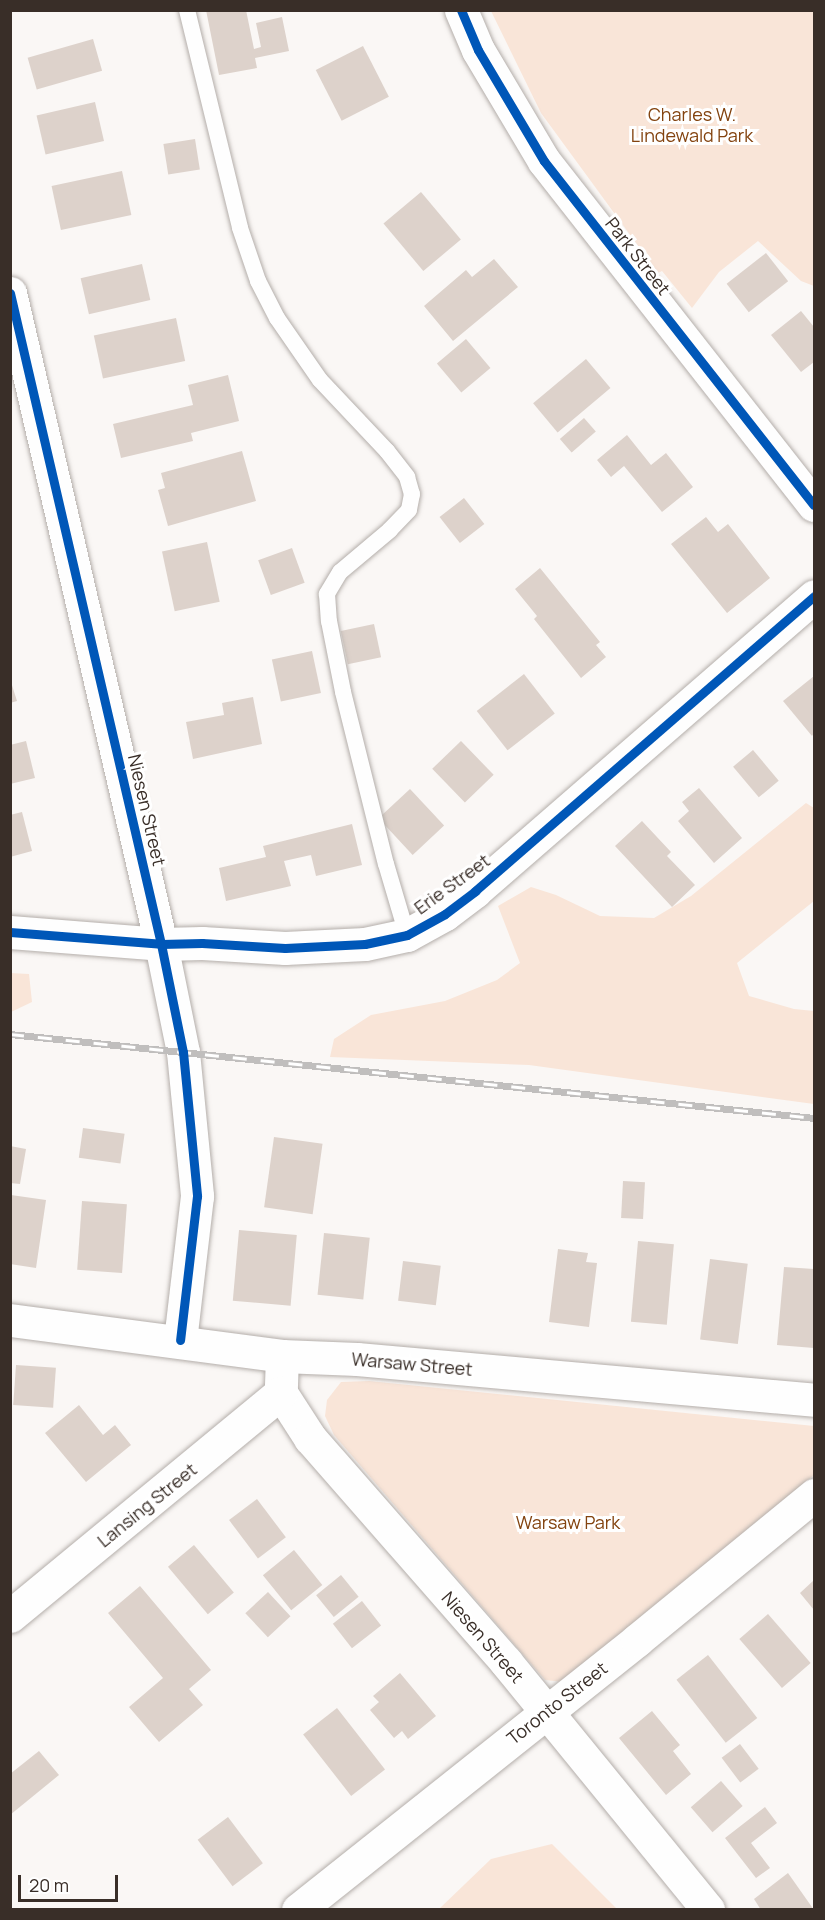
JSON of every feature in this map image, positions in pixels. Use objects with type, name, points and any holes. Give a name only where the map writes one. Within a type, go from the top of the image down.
[{"type":"street","name":"Park Street","points":[[461,10],[478,50],[544,161],[814,505]]},
{"type":"street","name":"Niesen Street","points":[[10,294],[161,944],[183,1052],[197,1196],[180,1340]]},
{"type":"street","name":"Erie Street","points":[[10,932],[161,944],[202,942],[285,948],[365,944],[407,935],[445,914],[475,891],[814,596]]},
{"type":"street","name":"Warsaw Street","points":[[10,1320],[180,1340],[282,1356],[357,1359],[814,1400]]},
{"type":"street","points":[[281,1393],[282,1356]]},
{"type":"street","name":"Niesen Street","points":[[281,1393],[310,1438],[547,1711],[578,1753],[708,1910]]},
{"type":"street","name":"Lansing Street","points":[[10,1616],[281,1393]]},
{"type":"street","name":"Toronto Street","points":[[298,1910],[814,1495]]},
{"type":"lane","points":[[187,10],[240,228],[258,281],[277,318],[321,380],[387,451],[407,477],[412,494],[409,510],[390,530],[340,572],[327,594],[343,692],[386,864],[407,935]]},
{"type":"green space","name":"Charles W. Lindewald Park","points":[[491,11],[814,11],[814,286],[801,281],[758,241],[719,272],[692,308],[662,271],[658,273],[541,113]]},
{"type":"green space","points":[[806,803],[814,808],[814,901],[737,963],[749,996],[794,1009],[814,1011],[814,1104],[529,1065],[330,1057],[334,1039],[371,1015],[445,1001],[497,980],[520,963],[498,906],[531,887],[556,895],[600,916],[654,918],[691,896]]},
{"type":"green space","points":[[10,973],[29,974],[32,1002],[11,1012]]},
{"type":"green space","name":"Warsaw Park","points":[[369,1381],[814,1426],[814,1475],[564,1682],[545,1680],[334,1435],[325,1416],[327,1400],[341,1382]]},
{"type":"green space","points":[[552,1844],[617,1909],[439,1909],[491,1859]]},
{"type":"building","points":[[206,10],[246,10],[254,49],[261,47],[256,23],[282,17],[289,51],[255,58],[257,68],[219,75]]},
{"type":"building","points":[[93,39],[102,71],[37,89],[28,58]]},
{"type":"building","points":[[363,46],[389,97],[342,121],[316,70]]},
{"type":"building","points":[[95,102],[104,141],[46,154],[37,115]]},
{"type":"building","points":[[195,139],[200,170],[168,175],[163,144]]},
{"type":"building","points":[[122,171],[131,215],[61,230],[52,186]]},
{"type":"building","points":[[421,192],[461,239],[423,271],[383,223]]},
{"type":"building","points":[[766,253],[788,281],[749,312],[727,284]]},
{"type":"building","points":[[494,259],[518,287],[453,341],[424,306],[466,270],[472,277]]},
{"type":"building","points":[[142,264],[150,300],[89,314],[81,278]]},
{"type":"building","points":[[801,311],[814,327],[814,362],[801,372],[771,335]]},
{"type":"building","points":[[176,318],[185,361],[103,379],[94,335]]},
{"type":"building","points":[[466,339],[490,368],[461,393],[437,363]]},
{"type":"building","points":[[586,359],[610,388],[558,432],[533,403]]},
{"type":"building","points":[[228,375],[239,421],[191,433],[193,441],[121,458],[113,424],[193,405],[188,385]]},
{"type":"building","points":[[584,418],[596,432],[572,453],[560,439]]},
{"type":"building","points":[[627,435],[651,465],[666,453],[693,487],[662,512],[624,466],[611,477],[597,460]]},
{"type":"building","points":[[242,451],[256,501],[168,526],[158,490],[165,488],[161,473]]},
{"type":"building","points":[[464,498],[484,524],[460,543],[440,517]]},
{"type":"building","points":[[706,517],[718,532],[728,524],[770,578],[727,613],[671,544]]},
{"type":"building","points":[[207,542],[220,602],[175,611],[162,552]]},
{"type":"building","points":[[292,548],[305,583],[271,595],[258,560]]},
{"type":"building","points":[[540,568],[600,642],[596,645],[606,657],[581,678],[534,619],[537,616],[515,589]]},
{"type":"building","points":[[374,624],[381,657],[348,664],[341,631]]},
{"type":"building","points":[[312,651],[321,693],[281,702],[272,660]]},
{"type":"building","points":[[524,674],[555,713],[508,750],[477,711]]},
{"type":"building","points":[[814,676],[814,733],[812,736],[783,701]]},
{"type":"building","points":[[10,679],[17,701],[10,703]]},
{"type":"building","points":[[253,697],[262,744],[193,759],[186,722],[224,715],[222,703]]},
{"type":"building","points":[[26,741],[35,778],[10,784],[10,745]]},
{"type":"building","points":[[461,741],[494,775],[465,803],[432,769]]},
{"type":"building","points":[[753,750],[779,781],[759,797],[733,767]]},
{"type":"building","points":[[699,788],[742,838],[714,863],[678,821],[689,811],[682,802]]},
{"type":"building","points":[[410,789],[444,826],[413,855],[379,818]]},
{"type":"building","points":[[22,812],[32,851],[10,857],[10,815]]},
{"type":"building","points":[[642,821],[671,852],[667,856],[695,885],[672,907],[615,846]]},
{"type":"building","points":[[352,824],[362,865],[316,876],[311,855],[284,861],[291,886],[226,901],[219,868],[266,857],[263,846]]},
{"type":"building","points":[[83,1128],[125,1134],[120,1164],[79,1158]]},
{"type":"building","points":[[274,1137],[323,1144],[313,1214],[264,1207]]},
{"type":"building","points":[[10,1146],[26,1149],[20,1184],[10,1183]]},
{"type":"building","points":[[623,1181],[645,1182],[643,1219],[621,1218]]},
{"type":"building","points":[[11,1195],[46,1200],[36,1268],[10,1264]]},
{"type":"building","points":[[82,1201],[127,1204],[122,1273],[77,1270]]},
{"type":"building","points":[[239,1230],[297,1235],[291,1306],[233,1301]]},
{"type":"building","points":[[324,1233],[370,1238],[363,1299],[318,1295]]},
{"type":"building","points":[[638,1241],[674,1244],[667,1325],[631,1322]]},
{"type":"building","points":[[558,1249],[588,1253],[586,1262],[597,1263],[589,1327],[549,1322]]},
{"type":"building","points":[[710,1259],[748,1264],[738,1344],[700,1339]]},
{"type":"building","points":[[403,1261],[441,1266],[436,1305],[398,1301]]},
{"type":"building","points":[[784,1267],[814,1269],[814,1348],[777,1345]]},
{"type":"building","points":[[16,1365],[56,1368],[53,1408],[13,1405]]},
{"type":"building","points":[[79,1405],[103,1435],[115,1425],[131,1445],[86,1482],[45,1433]]},
{"type":"building","points":[[257,1499],[286,1537],[258,1558],[229,1520]]},
{"type":"building","points":[[194,1545],[234,1592],[208,1614],[168,1567]]},
{"type":"building","points":[[294,1550],[322,1585],[291,1610],[263,1575]]},
{"type":"building","points":[[341,1575],[359,1597],[334,1617],[316,1595]]},
{"type":"building","points":[[814,1580],[814,1610],[800,1593]]},
{"type":"building","points":[[140,1586],[211,1670],[189,1689],[203,1705],[159,1742],[129,1707],[163,1678],[108,1613]]},
{"type":"building","points":[[268,1592],[291,1616],[268,1637],[245,1613]]},
{"type":"building","points":[[362,1601],[381,1625],[352,1648],[333,1624]]},
{"type":"building","points":[[768,1614],[811,1663],[782,1688],[739,1639]]},
{"type":"building","points":[[708,1655],[757,1718],[726,1743],[676,1680]]},
{"type":"building","points":[[400,1673],[436,1716],[408,1739],[402,1731],[394,1738],[370,1710],[379,1702],[373,1696]]},
{"type":"building","points":[[337,1708],[385,1769],[351,1796],[303,1734]]},
{"type":"building","points":[[652,1711],[680,1745],[673,1751],[691,1774],[666,1795],[619,1738]]},
{"type":"building","points":[[740,1744],[759,1769],[740,1783],[722,1758]]},
{"type":"building","points":[[39,1751],[59,1775],[10,1815],[10,1774]]},
{"type":"building","points":[[721,1781],[743,1806],[712,1832],[691,1807]]},
{"type":"building","points":[[765,1807],[777,1823],[751,1843],[770,1868],[756,1878],[725,1838]]},
{"type":"building","points":[[228,1817],[263,1863],[233,1886],[198,1840]]},
{"type":"building","points":[[788,1873],[814,1910],[761,1910],[754,1899]]},
{"type":"railway","points":[[10,1034],[814,1118]]},
{"type":"cycle path","points":[[461,10],[478,50],[544,161],[814,505]]},
{"type":"cycle path","points":[[10,293],[161,944],[183,1052],[197,1196],[180,1340]]},
{"type":"cycle path","points":[[10,932],[161,944],[202,943],[285,948],[365,944],[407,935],[445,914],[475,891],[814,596]]}]
